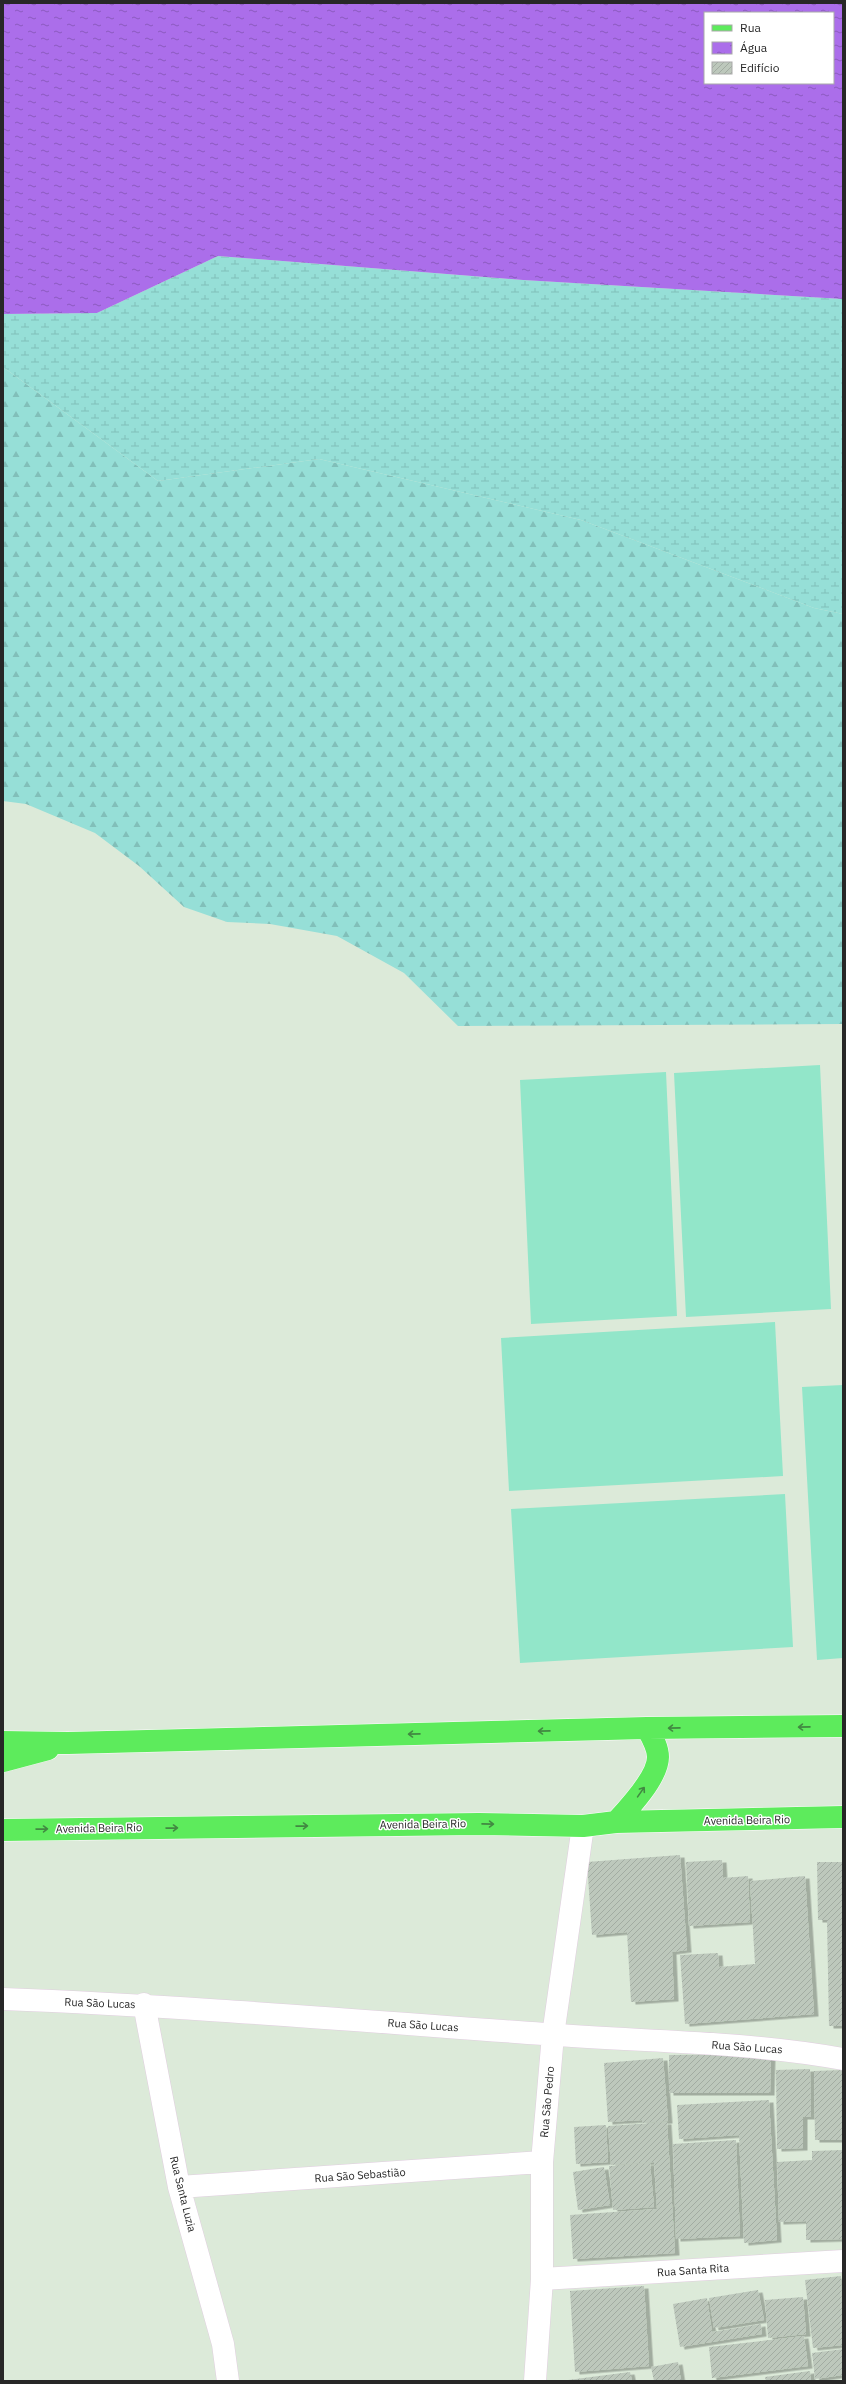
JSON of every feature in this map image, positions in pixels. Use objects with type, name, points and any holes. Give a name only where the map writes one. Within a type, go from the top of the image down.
[{"type":"main road","points":[[3,1742],[68,1743],[647,1728],[843,1726]]},
{"type":"main road","points":[[616,1822],[642,1791],[653,1773],[658,1758],[654,1740],[647,1728]]},
{"type":"main road","points":[[3,1761],[12,1761],[68,1743]]},
{"type":"main road","name":"Avenida Beira Rio","points":[[3,1830],[479,1824],[584,1826],[616,1822],[843,1818]]},
{"type":"street","name":"Rua São Pedro","points":[[535,2381],[542,2279],[542,2162],[553,2035],[584,1826]]},
{"type":"street","name":"Rua São Lucas","points":[[3,1999],[144,2004],[553,2035],[793,2050],[843,2059]]},
{"type":"street","name":"Rua Santa Luzia","points":[[144,2004],[179,2187],[223,2344],[228,2381]]},
{"type":"street","name":"Rua São Sebastião","points":[[179,2187],[542,2162]]},
{"type":"street","name":"Rua Santa Rita","points":[[542,2279],[843,2260]]},
{"type":"green space","points":[[218,256],[523,280],[843,299],[843,614],[814,608],[581,520],[319,459],[158,481],[3,367],[3,314],[97,313]]},
{"type":"green space","points":[[3,367],[158,481],[319,459],[581,520],[814,608],[843,614],[843,1024],[458,1026],[404,973],[337,936],[270,924],[227,922],[184,907],[139,866],[95,833],[26,804],[3,801]]},
{"type":"green space","points":[[820,1065],[831,1309],[686,1317],[674,1073]]},
{"type":"green space","points":[[666,1072],[677,1316],[531,1324],[520,1080]]},
{"type":"green space","points":[[775,1322],[783,1476],[509,1491],[501,1338]]},
{"type":"green space","points":[[843,1385],[843,1658],[817,1660],[802,1387]]},
{"type":"green space","points":[[785,1494],[793,1647],[520,1663],[511,1509]]},
{"type":"water","points":[[3,3],[843,3],[843,299],[523,280],[218,256],[97,313],[3,314]]},
{"type":"building","points":[[680,1855],[687,1950],[672,1952],[674,1999],[631,2002],[627,1932],[592,1935],[587,1862]]},
{"type":"building","points":[[722,1860],[723,1878],[748,1876],[750,1922],[689,1926],[686,1862]]},
{"type":"building","points":[[817,1862],[843,1862],[843,2026],[829,2026],[827,1920],[818,1920]]},
{"type":"building","points":[[805,1876],[814,2014],[685,2024],[680,1955],[718,1953],[719,1967],[755,1964],[750,1881]]},
{"type":"building","points":[[771,2054],[770,2093],[669,2093],[669,2055]]},
{"type":"building","points":[[663,2058],[668,2121],[642,2123],[642,2120],[608,2122],[604,2063]]},
{"type":"building","points":[[810,2069],[811,2117],[803,2117],[803,2148],[777,2149],[776,2070]]},
{"type":"building","points":[[843,2070],[843,2140],[815,2140],[814,2071]]},
{"type":"building","points":[[769,2100],[777,2240],[744,2243],[739,2135],[679,2139],[677,2105]]},
{"type":"building","points":[[667,2122],[675,2253],[573,2259],[570,2215],[657,2209],[654,2162],[611,2165],[608,2126]]},
{"type":"building","points":[[606,2125],[608,2162],[576,2164],[574,2127]]},
{"type":"building","points":[[736,2140],[740,2236],[676,2239],[673,2144]]},
{"type":"building","points":[[843,2150],[843,2239],[806,2240],[806,2221],[779,2222],[777,2162],[812,2160],[812,2151]]},
{"type":"building","points":[[650,2163],[654,2207],[613,2210],[609,2166]]},
{"type":"building","points":[[604,2167],[610,2205],[578,2210],[573,2172]]},
{"type":"building","points":[[841,2276],[843,2345],[813,2348],[805,2280]]},
{"type":"building","points":[[644,2286],[649,2366],[575,2372],[570,2291]]},
{"type":"building","points":[[758,2290],[764,2320],[714,2328],[709,2298]]},
{"type":"building","points":[[803,2297],[806,2334],[768,2338],[765,2300]]},
{"type":"building","points":[[707,2298],[712,2332],[761,2324],[762,2334],[680,2347],[673,2304]]},
{"type":"building","points":[[804,2336],[808,2366],[712,2378],[709,2347]]},
{"type":"building","points":[[843,2349],[843,2375],[815,2379],[812,2353]]},
{"type":"building","points":[[678,2362],[681,2381],[654,2381],[651,2367]]},
{"type":"building","points":[[810,2371],[811,2381],[766,2381],[765,2377]]},
{"type":"building","points":[[630,2372],[632,2381],[568,2381],[568,2380]]}]
